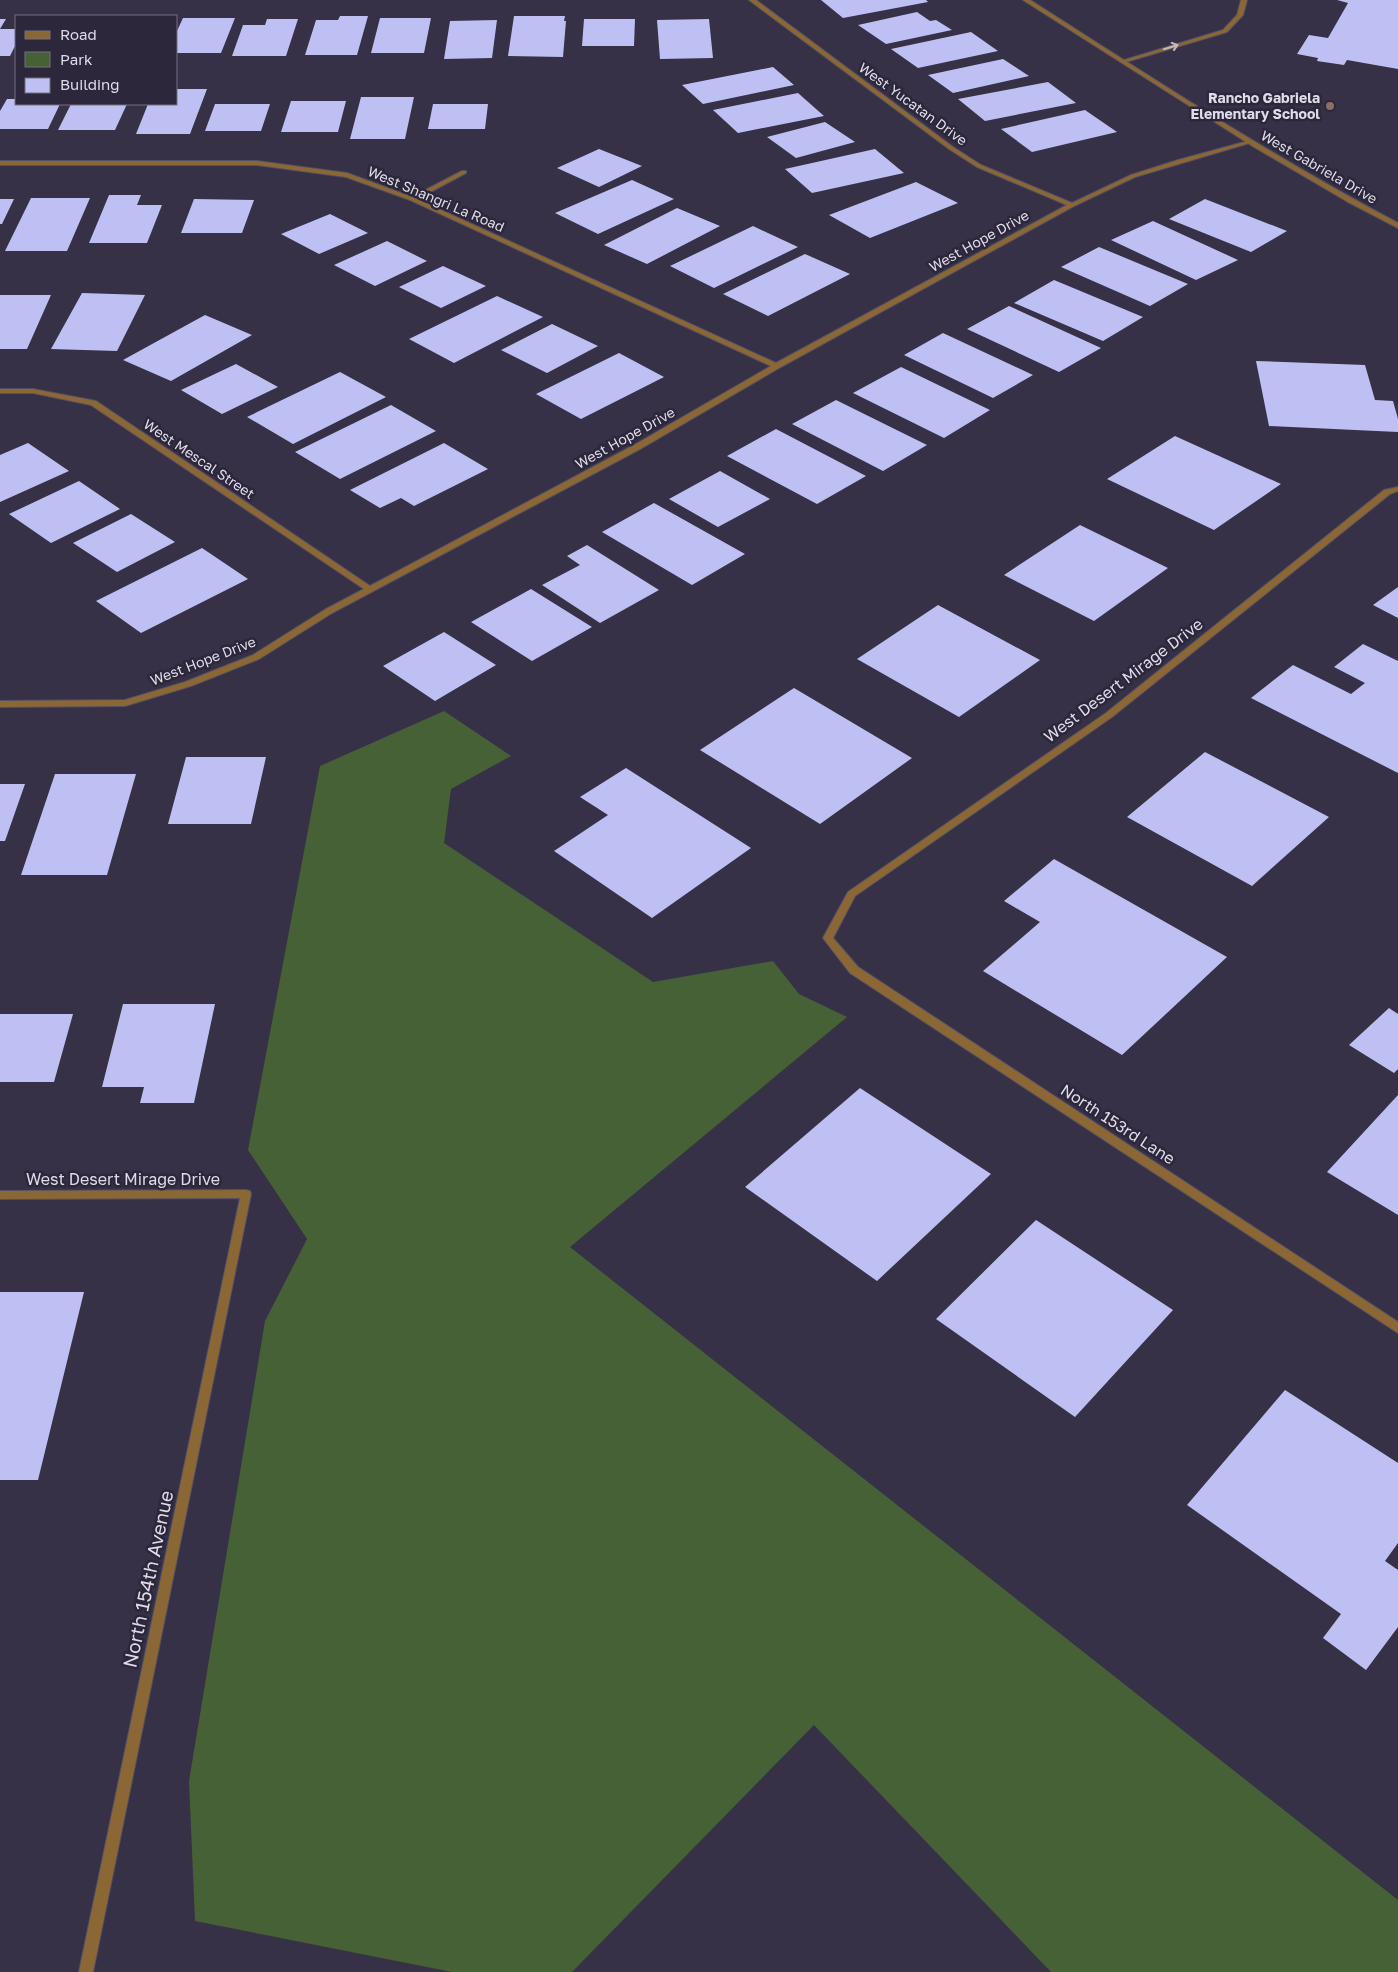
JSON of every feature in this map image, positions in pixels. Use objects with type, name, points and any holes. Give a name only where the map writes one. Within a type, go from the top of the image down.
[{"type":"street","name":"West Yucatan Drive","points":[[752,0],[951,148],[979,166],[1072,205]]},
{"type":"street","name":"West Gabriela Drive","points":[[1026,0],[1250,142],[1312,179],[1398,226]]},
{"type":"street","points":[[1124,61],[1225,31],[1240,15],[1244,0]]},
{"type":"street","name":"West Hope Drive","points":[[0,704],[125,703],[188,684],[256,657],[329,611],[639,446],[776,366],[1072,205],[1133,176],[1250,142]]},
{"type":"street","name":"West Shangri La Road","points":[[0,163],[257,163],[346,175],[412,199],[776,366]]},
{"type":"street","points":[[412,199],[464,172]]},
{"type":"street","name":"West Mescal Street","points":[[0,391],[33,391],[93,403],[370,590]]},
{"type":"street","name":"West Desert Mirage Drive","points":[[828,938],[851,894],[1109,715],[1387,492],[1398,489]]},
{"type":"street","name":"North 153rd Lane","points":[[828,938],[854,970],[1398,1328]]},
{"type":"street","name":"West Desert Mirage Drive","points":[[0,1195],[246,1194]]},
{"type":"street","name":"North 154th Avenue","points":[[86,1972],[246,1194]]},
{"type":"green space","points":[[444,711],[511,756],[451,789],[444,843],[653,982],[773,961],[799,994],[847,1017],[570,1247],[1398,1900],[1398,1972],[1051,1972],[814,1725],[572,1972],[452,1972],[195,1921],[189,1781],[265,1321],[307,1239],[248,1150],[320,766]]},
{"type":"building","points":[[821,0],[926,0],[928,2],[843,18]]},
{"type":"building","points":[[1337,0],[1398,0],[1398,69],[1347,60],[1344,65],[1317,61],[1318,58],[1297,54],[1309,35],[1328,38],[1348,3]]},
{"type":"building","points":[[917,12],[930,21],[936,20],[952,30],[886,44],[858,25]]},
{"type":"building","points":[[340,16],[368,16],[357,55],[305,55],[316,20],[338,20]]},
{"type":"building","points":[[514,16],[565,16],[563,57],[508,56]]},
{"type":"building","points":[[183,18],[235,18],[221,53],[178,53],[178,29]]},
{"type":"building","points":[[380,18],[431,18],[424,53],[371,53]]},
{"type":"building","points":[[0,19],[6,19],[0,29]]},
{"type":"building","points":[[267,19],[298,19],[286,56],[232,56],[243,25],[265,25]]},
{"type":"building","points":[[584,19],[635,19],[634,46],[582,46]]},
{"type":"building","points":[[709,19],[713,58],[660,59],[657,20]]},
{"type":"building","points":[[497,20],[492,58],[444,59],[450,21]]},
{"type":"building","points":[[0,29],[15,29],[15,46],[10,56],[0,56]]},
{"type":"building","points":[[971,32],[998,51],[918,68],[891,49]]},
{"type":"building","points":[[1003,59],[1029,76],[953,93],[928,75]]},
{"type":"building","points":[[773,67],[794,85],[703,104],[682,85]]},
{"type":"building","points":[[1048,82],[1076,103],[985,121],[958,99]]},
{"type":"building","points":[[178,89],[207,89],[190,134],[136,134],[148,105],[178,105]]},
{"type":"building","points":[[798,93],[824,116],[738,133],[713,110]]},
{"type":"building","points":[[361,97],[414,97],[405,139],[350,139]]},
{"type":"building","points":[[7,99],[15,99],[15,105],[60,105],[48,129],[0,129],[0,111]]},
{"type":"building","points":[[291,101],[346,101],[338,132],[281,132]]},
{"type":"building","points":[[215,104],[270,104],[261,131],[205,131]]},
{"type":"building","points":[[433,104],[488,104],[485,129],[428,129]]},
{"type":"building","points":[[70,105],[127,105],[115,130],[58,130]]},
{"type":"building","points":[[1085,110],[1117,132],[1032,152],[1001,129]]},
{"type":"building","points":[[825,122],[855,142],[796,158],[767,137]]},
{"type":"building","points":[[599,149],[642,166],[599,187],[557,168]]},
{"type":"building","points":[[875,149],[904,173],[812,193],[785,169]]},
{"type":"building","points":[[632,180],[674,199],[598,234],[555,213]]},
{"type":"building","points":[[916,182],[958,203],[870,238],[829,215]]},
{"type":"building","points":[[109,195],[141,195],[137,205],[162,205],[147,243],[89,243]]},
{"type":"building","points":[[31,198],[90,198],[67,251],[5,251]]},
{"type":"building","points":[[0,199],[14,199],[2,224],[0,224]]},
{"type":"building","points":[[194,199],[254,200],[242,233],[181,233]]},
{"type":"building","points":[[1205,199],[1287,231],[1251,252],[1169,219]]},
{"type":"building","points":[[677,208],[720,226],[647,264],[604,245]]},
{"type":"building","points":[[330,214],[368,233],[319,254],[281,234]]},
{"type":"building","points":[[1153,221],[1238,260],[1196,280],[1111,240]]},
{"type":"building","points":[[753,226],[798,247],[714,288],[670,266]]},
{"type":"building","points":[[387,241],[427,261],[375,286],[334,265]]},
{"type":"building","points":[[1099,247],[1188,284],[1150,306],[1061,267]]},
{"type":"building","points":[[805,254],[850,274],[768,316],[723,294]]},
{"type":"building","points":[[443,266],[486,286],[441,308],[399,287]]},
{"type":"building","points":[[1054,280],[1143,317],[1103,341],[1014,303]]},
{"type":"building","points":[[82,293],[145,295],[117,351],[51,349]]},
{"type":"building","points":[[0,295],[51,295],[27,349],[0,349]]},
{"type":"building","points":[[497,296],[543,317],[454,363],[409,339]]},
{"type":"building","points":[[1009,306],[1101,348],[1059,372],[967,329]]},
{"type":"building","points":[[205,315],[252,335],[171,381],[123,360]]},
{"type":"building","points":[[552,324],[598,346],[547,373],[501,350]]},
{"type":"building","points":[[943,333],[1033,375],[993,398],[904,355]]},
{"type":"building","points":[[619,353],[664,377],[581,419],[536,394]]},
{"type":"building","points":[[1256,361],[1365,365],[1375,400],[1393,401],[1398,419],[1398,432],[1269,426]]},
{"type":"building","points":[[236,364],[278,387],[222,414],[181,390]]},
{"type":"building","points":[[901,367],[990,410],[944,438],[853,393]]},
{"type":"building","points":[[340,372],[386,397],[293,444],[247,417]]},
{"type":"building","points":[[836,400],[927,445],[883,471],[792,424]]},
{"type":"building","points":[[391,405],[436,431],[340,479],[295,452]]},
{"type":"building","points":[[776,429],[866,476],[817,504],[727,456]]},
{"type":"building","points":[[1175,436],[1281,484],[1214,530],[1107,479]]},
{"type":"building","points":[[28,443],[69,471],[0,502],[0,455]]},
{"type":"building","points":[[444,443],[488,469],[414,506],[401,498],[380,508],[350,490]]},
{"type":"building","points":[[720,471],[770,499],[718,527],[669,499]]},
{"type":"building","points":[[79,481],[120,509],[51,543],[9,514]]},
{"type":"building","points":[[654,503],[745,554],[692,585],[602,532]]},
{"type":"building","points":[[131,514],[175,542],[117,572],[73,543]]},
{"type":"building","points":[[1080,525],[1168,568],[1094,621],[1004,575]]},
{"type":"building","points":[[587,545],[659,590],[600,623],[542,585],[580,565],[567,556]]},
{"type":"building","points":[[202,548],[248,579],[141,633],[96,601]]},
{"type":"building","points":[[1398,587],[1398,618],[1373,605]]},
{"type":"building","points":[[531,589],[592,627],[532,661],[471,622]]},
{"type":"building","points":[[938,605],[1040,660],[959,717],[857,659]]},
{"type":"building","points":[[444,632],[496,665],[435,701],[383,666]]},
{"type":"building","points":[[1363,644],[1398,661],[1398,773],[1251,698],[1293,665],[1351,694],[1365,683],[1334,667]]},
{"type":"building","points":[[794,688],[912,758],[820,824],[700,750]]},
{"type":"building","points":[[1205,752],[1329,817],[1252,886],[1127,817]]},
{"type":"building","points":[[186,757],[266,757],[251,824],[168,824]]},
{"type":"building","points":[[626,768],[751,848],[652,918],[554,851],[608,815],[580,797]]},
{"type":"building","points":[[55,774],[136,774],[107,875],[21,875]]},
{"type":"building","points":[[0,784],[25,784],[5,841],[0,841]]},
{"type":"building","points":[[1054,859],[1227,957],[1122,1055],[983,971],[1040,922],[1004,901]]},
{"type":"building","points":[[123,1004],[215,1004],[194,1103],[140,1103],[144,1087],[102,1087]]},
{"type":"building","points":[[1389,1008],[1398,1014],[1398,1069],[1394,1073],[1349,1045]]},
{"type":"building","points":[[0,1014],[73,1014],[54,1082],[0,1082]]},
{"type":"building","points":[[860,1088],[991,1174],[877,1281],[745,1187]]},
{"type":"building","points":[[1398,1095],[1398,1215],[1327,1172]]},
{"type":"building","points":[[1036,1220],[1173,1310],[1075,1417],[936,1319]]},
{"type":"building","points":[[0,1292],[84,1292],[38,1480],[0,1480]]},
{"type":"building","points":[[1285,1390],[1398,1463],[1398,1543],[1385,1561],[1398,1570],[1398,1627],[1366,1670],[1323,1638],[1341,1614],[1187,1505]]},
{"type":"place","name":"Rancho Gabriela Elementary School","points":[[1330,106]]}]
